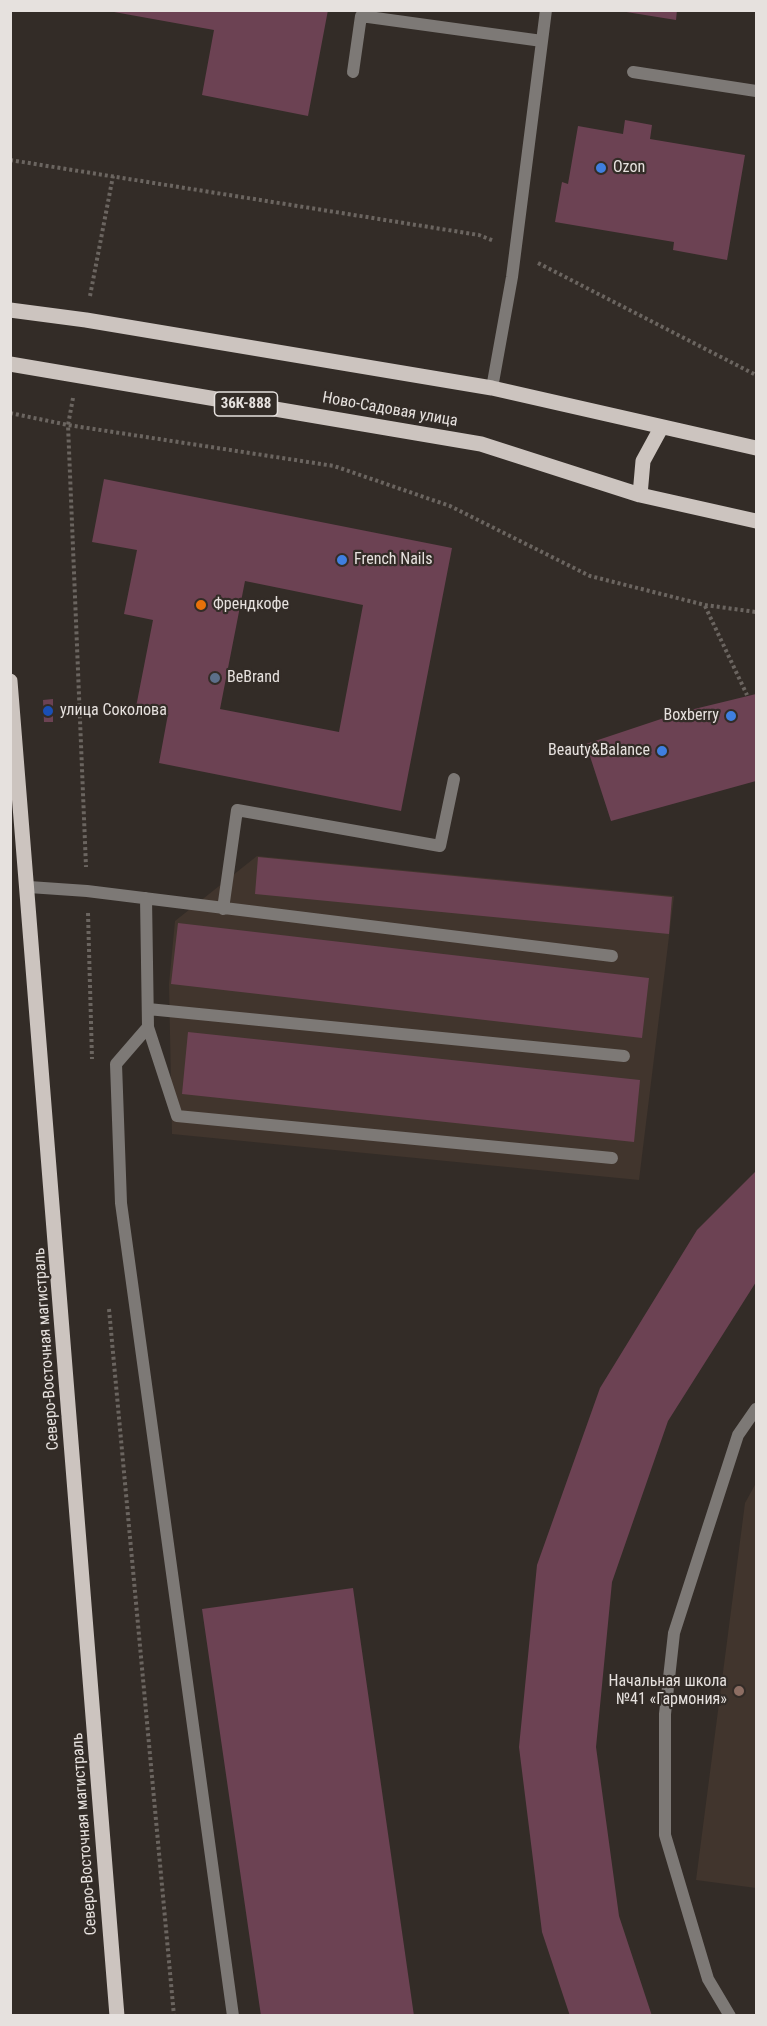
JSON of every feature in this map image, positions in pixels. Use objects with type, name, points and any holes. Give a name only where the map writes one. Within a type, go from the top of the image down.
[{"type":"main road","points":[[10,310],[86,320],[492,388],[756,448]]},
{"type":"main road","name":"Ново-Садовая улица","points":[[10,364],[481,444],[640,495],[756,521]]},
{"type":"main road","points":[[640,495],[643,461],[661,428]]},
{"type":"main road","name":"Северо-Восточная магистраль","points":[[10,681],[29,887],[117,2016]]},
{"type":"lane","points":[[492,388],[515,252],[546,10]]},
{"type":"lane","points":[[353,72],[361,16],[542,41]]},
{"type":"lane","points":[[633,72],[756,91]]},
{"type":"lane","points":[[223,909],[237,810],[440,846],[454,779]]},
{"type":"lane","points":[[29,887],[146,898],[612,956]]},
{"type":"lane","points":[[146,898],[148,1027],[177,1116],[612,1158]]},
{"type":"lane","points":[[148,1009],[624,1056]]},
{"type":"lane","points":[[148,1027],[116,1064],[121,1203],[233,2016]]},
{"type":"lane","points":[[730,2016],[708,1979],[664,1835],[665,1714],[674,1633],[738,1434],[756,1408]]},
{"type":"path","points":[[10,160],[480,235],[756,375]]},
{"type":"path","points":[[10,413],[68,426],[334,466],[450,506],[590,576],[705,605],[756,612]]},
{"type":"path","points":[[705,605],[747,695]]},
{"type":"shaded area","points":[[257,856],[674,896],[639,1180],[172,1134],[169,984],[175,921]]},
{"type":"shaded area","name":"Начальная школа №41 «Гармония»","points":[[756,1483],[756,1888],[696,1880],[745,1503]]},
{"type":"building","points":[[103,10],[328,10],[308,116],[202,95],[214,30]]},
{"type":"building","points":[[614,10],[677,10],[676,20]]},
{"type":"building","points":[[625,120],[652,125],[650,139],[745,155],[727,260],[673,250],[674,242],[555,222],[562,182],[568,184],[578,126],[623,134]]},
{"type":"building","points":[[104,479],[452,548],[401,811],[159,763],[168,714],[136,707],[153,620],[124,614],[137,550],[92,542]],"holes":[[[245,581],[363,605],[339,732],[220,709]]]},
{"type":"building","points":[[756,694],[756,781],[611,821],[586,744],[682,712]]},
{"type":"building","name":"улица Соколова","points":[[53,699],[53,722],[44,722],[43,700]]},
{"type":"building","points":[[258,857],[672,897],[669,934],[255,894]]},
{"type":"building","points":[[178,923],[649,978],[642,1038],[171,984]]},
{"type":"building","points":[[188,1032],[640,1080],[634,1142],[182,1094]]},
{"type":"building","points":[[756,1171],[756,1282],[668,1421],[612,1582],[596,1747],[619,1916],[652,2016],[570,2016],[542,1932],[519,1747],[537,1565],[600,1388],[697,1230]]},
{"type":"building","points":[[353,1588],[414,2016],[261,2016],[202,1609]]},
{"type":"place","name":"Ozon","points":[[601,168]]},
{"type":"place","name":"French Nails","points":[[342,560]]},
{"type":"place","name":"Френдкофе","points":[[201,605]]},
{"type":"place","name":"BeBrand","points":[[215,678]]},
{"type":"place","name":"улица Соколова","points":[[48,711]]},
{"type":"place","name":"Boxberry","points":[[731,716]]},
{"type":"place","name":"Beauty&Balance","points":[[662,751]]},
{"type":"place","name":"Начальная школа №41 «Гармония»","points":[[739,1691]]}]
